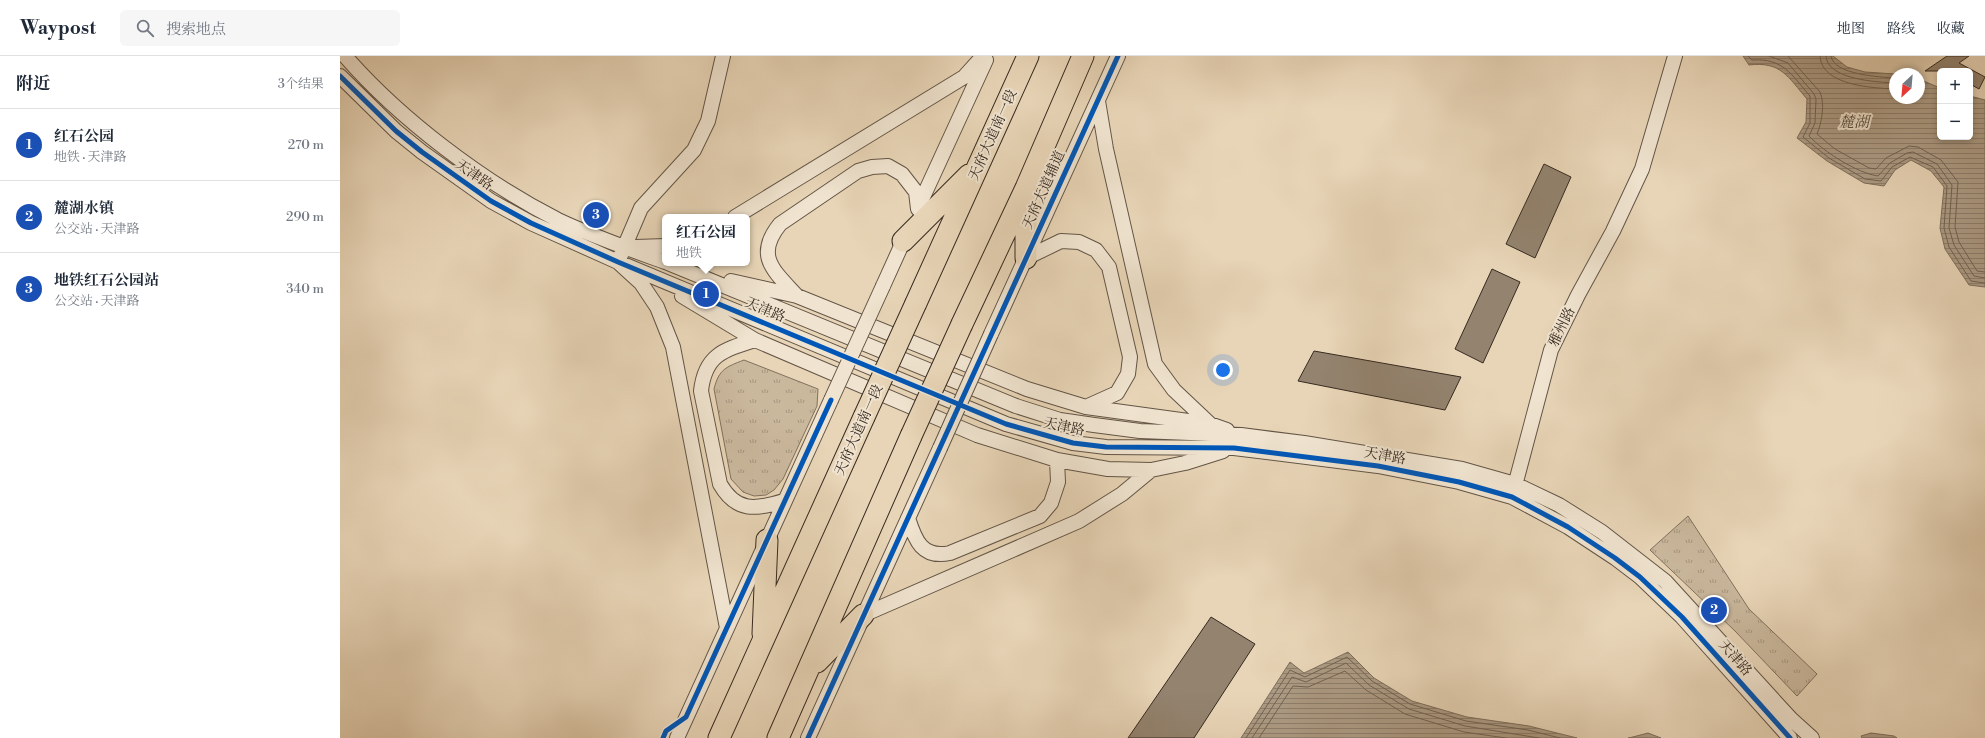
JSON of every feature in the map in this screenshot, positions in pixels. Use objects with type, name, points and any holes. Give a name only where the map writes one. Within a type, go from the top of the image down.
[{"type":"highway","name":"天府大道南一段","points":[[719,738],[1028,56]]},
{"type":"highway","points":[[778,738],[911,436],[1026,188],[1083,56]]},
{"type":"highway","points":[[904,241],[978,166]]},
{"type":"highway","points":[[1026,188],[1026,258]]},
{"type":"highway","points":[[762,644],[767,540]]},
{"type":"highway","points":[[807,673],[863,615]]},
{"type":"street","name":"天津路","points":[[345,56],[370,85],[441,144],[502,189],[559,220],[662,261]]},
{"type":"street","points":[[723,56],[708,121],[694,150],[642,208],[618,262],[641,283],[657,307],[673,347],[727,628]]},
{"type":"street","points":[[740,214],[964,77],[983,56]]},
{"type":"street","points":[[677,738],[988,56]]},
{"type":"street","name":"天府大道辅道","points":[[808,738],[1118,56]]},
{"type":"street","name":"雅州路","points":[[1513,490],[1551,350],[1578,295],[1613,231],[1642,169],[1675,56]]},
{"type":"street","name":"天津路","points":[[340,76],[396,131],[441,166],[491,201],[531,223],[618,262],[1006,424],[1073,443],[1106,447],[1286,448]]},
{"type":"street","points":[[1098,101],[1106,149],[1155,364],[1174,390],[1210,424]]},
{"type":"street","points":[[797,296],[780,278],[770,263],[767,248],[772,235],[780,224],[858,171],[872,167],[888,166],[902,174],[916,192],[918,209]]},
{"type":"street","points":[[1026,258],[1061,240],[1079,242],[1096,250],[1109,267],[1130,357],[1128,374],[1117,393],[1086,407]]},
{"type":"street","points":[[625,247],[662,246]]},
{"type":"street","name":"天津路","points":[[677,266],[1016,406],[1060,420],[1140,431],[1241,435],[1286,448],[1459,482],[1513,490],[1615,558],[1640,577],[1682,617],[1788,733],[1812,738]]},
{"type":"street","points":[[647,274],[755,340],[977,435],[1057,460],[1108,469],[1151,470],[1184,463],[1234,448]]},
{"type":"street","points":[[698,274],[797,296],[1027,389],[1086,407],[1210,424],[1241,435]]},
{"type":"street","points":[[755,340],[726,349],[716,356],[708,365],[702,376],[701,391],[720,484],[727,496],[741,506],[754,508],[784,501]]},
{"type":"street","points":[[908,518],[915,540],[928,552],[939,555],[950,553],[1040,516],[1051,503],[1058,482],[1057,460]]},
{"type":"street","points":[[863,615],[1079,521],[1122,494],[1151,470]]},
{"type":"green space","points":[[744,360],[818,389],[817,406],[783,479],[774,490],[766,495],[754,496],[743,492],[731,479],[714,389],[718,377],[724,370]]},
{"type":"green space","points":[[1688,516],[1749,609],[1817,674],[1797,696],[1735,631],[1650,550]]},
{"type":"water","name":"麓湖","points":[[1743,56],[1833,56],[1847,67],[1865,72],[1889,74],[1889,104],[1925,104],[1925,82],[1937,87],[1937,140],[1973,140],[1973,97],[1985,100],[1985,287],[1969,285],[1945,249],[1940,228],[1944,187],[1931,171],[1911,160],[1895,170],[1884,186],[1864,183],[1827,161],[1797,138],[1806,122],[1807,99],[1789,78],[1776,68],[1760,64],[1749,65]]},
{"type":"water","points":[[1348,652],[1374,678],[1412,701],[1467,717],[1529,726],[1577,738],[1241,738],[1290,662],[1304,673]]},
{"type":"water","points":[[1648,733],[1661,738],[1629,738]]},
{"type":"water","points":[[1871,733],[1894,736],[1897,738],[1862,738],[1861,736]]},
{"type":"building","points":[[1947,56],[1969,56],[1959,63],[1968,68],[1937,68],[1937,71],[1925,71]]},
{"type":"building","points":[[1973,71],[1985,77],[1979,89],[1973,86]]},
{"type":"building","points":[[1544,164],[1571,177],[1535,258],[1506,244]]},
{"type":"building","points":[[1492,269],[1520,282],[1483,363],[1455,349]]},
{"type":"building","points":[[1314,351],[1461,377],[1445,410],[1298,381]]},
{"type":"building","points":[[1211,617],[1255,644],[1194,738],[1128,738]]},
{"type":"cycle path","points":[[808,738],[1118,56]]},
{"type":"cycle path","points":[[340,76],[396,131],[422,152],[491,201],[531,223],[618,262],[1006,424],[1073,443],[1106,447],[1234,448],[1378,466],[1459,482],[1512,497],[1568,527],[1615,558],[1640,577],[1682,617],[1790,738]]},
{"type":"cycle path","points":[[663,738],[666,731],[686,717],[831,400]]},
{"type":"place","name":"地铁红石公园站","points":[[596,215]]},
{"type":"place","name":"红石公园","points":[[706,294]]},
{"type":"place","name":"麓湖水镇","points":[[1714,610]]}]
